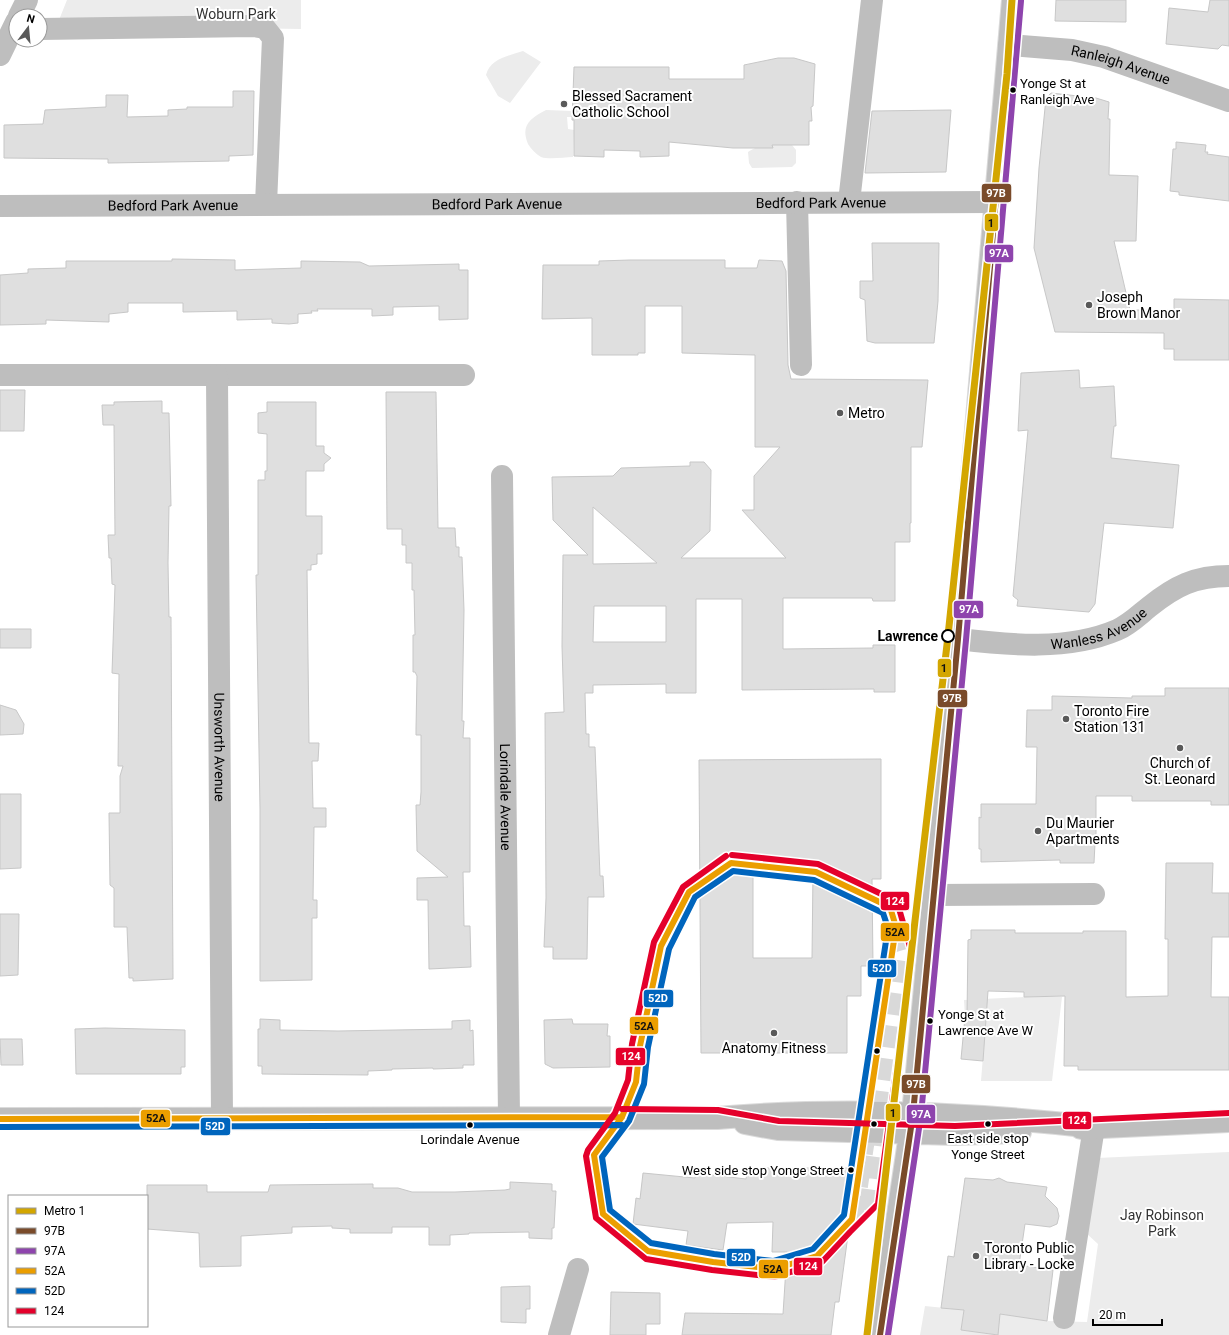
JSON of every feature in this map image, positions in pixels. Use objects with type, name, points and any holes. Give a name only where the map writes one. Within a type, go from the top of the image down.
[{"type":"street","points":[[849,202],[872,0]]},
{"type":"street","points":[[880,1335],[912,1123],[958,639],[1013,0]]},
{"type":"street","points":[[48,29],[254,26],[265,28],[273,38],[266,204]]},
{"type":"street","points":[[0,56],[8,37]]},
{"type":"street","name":"Ranleigh Avenue","points":[[1010,45],[1072,50],[1104,57],[1229,101]]},
{"type":"street","points":[[797,202],[801,365]]},
{"type":"street","name":"Bedford Park Avenue","points":[[0,206],[995,202]]},
{"type":"street","points":[[0,375],[464,375]]},
{"type":"street","name":"Unsworth Avenue","points":[[217,376],[222,1119]]},
{"type":"street","name":"Lorindale Avenue","points":[[502,476],[509,1118]]},
{"type":"street","name":"Wanless Avenue","points":[[958,639],[990,643],[1027,644],[1067,642],[1094,638],[1118,630],[1172,590],[1183,584],[1207,577],[1229,576]]},
{"type":"street","points":[[933,895],[1094,894]]},
{"type":"street","points":[[602,1214],[594,1155],[622,1117],[636,1082],[640,1046]]},
{"type":"street","points":[[0,1118],[717,1118],[778,1129],[912,1123],[955,1134],[1229,1121]]},
{"type":"street","points":[[1064,1318],[1094,1127]]},
{"type":"street","points":[[559,1335],[578,1269]]},
{"type":"green space","name":"Woburn Park","points":[[67,0],[301,0],[301,29],[57,25]]},
{"type":"green space","points":[[523,51],[541,62],[510,103],[498,96],[486,75],[491,65],[500,59]]},
{"type":"green space","points":[[546,110],[572,111],[573,117],[567,117],[568,129],[574,130],[573,157],[541,157],[528,144],[525,132],[528,123]]},
{"type":"green space","points":[[763,144],[792,145],[796,150],[796,163],[792,167],[752,168],[749,163],[748,152]]},
{"type":"green space","points":[[1062,997],[1052,1081],[981,1081],[986,1018],[965,1017],[964,1000]]},
{"type":"green space","name":"Jay Robinson Park","points":[[1229,1152],[1229,1335],[997,1335],[1000,1314],[1047,1321],[1087,1322],[1098,1244],[1086,1233],[1097,1158]]},
{"type":"green space","points":[[925,1306],[964,1310],[961,1330],[997,1335],[920,1335]]},
{"type":"building","points":[[1056,0],[1126,0],[1126,22],[1055,21]]},
{"type":"building","points":[[1210,0],[1229,0],[1229,46],[1222,45],[1218,49],[1166,44],[1169,8],[1208,12]]},
{"type":"building","points":[[778,58],[794,58],[815,64],[813,106],[811,107],[812,121],[809,121],[809,145],[772,145],[773,148],[733,148],[669,142],[669,156],[640,157],[640,151],[604,150],[604,157],[574,156],[574,120],[572,120],[574,67],[669,67],[669,79],[744,79],[744,65]]},
{"type":"building","points":[[233,91],[254,91],[253,155],[229,156],[229,161],[108,163],[108,159],[4,158],[4,125],[43,124],[45,110],[106,107],[106,95],[128,95],[127,117],[168,116],[168,110],[187,109],[187,107],[233,107]]},
{"type":"building","points":[[1051,93],[1096,98],[1109,102],[1109,175],[1138,176],[1136,241],[1114,241],[1130,310],[1174,310],[1174,299],[1229,300],[1229,360],[1174,360],[1174,349],[1164,349],[1164,333],[1055,332],[1034,248],[1039,168],[1046,98]]},
{"type":"building","points":[[951,110],[946,172],[865,173],[872,111]]},
{"type":"building","points":[[1176,142],[1206,145],[1205,152],[1208,152],[1207,154],[1229,157],[1229,201],[1179,195],[1179,192],[1170,191],[1173,149],[1176,149]]},
{"type":"building","points":[[872,243],[939,243],[938,301],[934,343],[875,343],[867,341],[865,300],[860,298],[860,281],[873,281]]},
{"type":"building","points":[[172,259],[235,260],[235,270],[301,268],[301,261],[360,262],[369,266],[459,264],[459,270],[468,270],[468,319],[439,320],[439,306],[393,307],[393,315],[372,316],[372,309],[317,309],[318,311],[311,311],[312,313],[298,314],[298,323],[289,324],[272,323],[272,319],[237,320],[237,311],[183,312],[183,303],[128,303],[128,312],[109,314],[109,322],[46,320],[46,324],[0,325],[0,275],[28,273],[28,269],[66,268],[66,261],[172,261]]},
{"type":"building","points":[[725,260],[725,268],[757,268],[759,260],[782,261],[786,271],[788,365],[791,379],[928,380],[922,447],[911,447],[910,542],[895,542],[895,601],[873,601],[872,598],[783,598],[783,649],[873,648],[873,645],[895,645],[895,692],[874,692],[874,689],[742,690],[742,599],[696,599],[696,693],[666,693],[666,684],[593,685],[593,693],[585,693],[586,734],[589,734],[589,747],[595,747],[600,876],[603,876],[604,897],[588,897],[587,959],[553,959],[553,947],[544,947],[546,898],[545,713],[564,712],[562,646],[563,555],[588,555],[553,520],[552,477],[613,476],[621,468],[690,466],[690,462],[704,462],[711,470],[710,531],[681,558],[786,558],[742,510],[754,510],[754,476],[780,447],[755,447],[755,355],[682,353],[682,306],[645,306],[645,353],[638,353],[638,355],[592,355],[592,318],[542,319],[543,265],[599,265],[599,261]],"holes":[[[593,507],[651,558],[657,563],[593,564]],[[594,606],[666,606],[666,642],[593,642]]]},
{"type":"building","points":[[1079,370],[1080,388],[1114,386],[1116,426],[1114,426],[1111,458],[1179,465],[1173,528],[1104,523],[1095,604],[1089,612],[1017,606],[1018,600],[1013,596],[1028,430],[1018,431],[1021,373]]},
{"type":"building","points":[[0,390],[25,390],[24,431],[0,431]]},
{"type":"building","points":[[386,392],[436,392],[438,528],[455,528],[456,547],[459,547],[459,557],[462,557],[464,610],[462,721],[464,721],[463,738],[470,738],[470,872],[463,872],[464,926],[470,926],[471,967],[429,969],[428,900],[417,900],[417,878],[448,877],[417,851],[416,805],[420,805],[421,792],[421,735],[416,735],[417,676],[415,672],[413,672],[413,635],[415,635],[414,590],[412,590],[412,563],[406,563],[406,545],[402,545],[402,529],[387,529]]},
{"type":"building","points":[[162,401],[162,413],[169,413],[171,506],[169,506],[168,563],[169,617],[171,617],[173,979],[133,981],[133,978],[129,978],[127,927],[114,927],[114,888],[110,885],[109,813],[120,813],[120,776],[123,766],[118,766],[119,674],[112,673],[115,585],[112,584],[108,535],[115,535],[114,425],[103,425],[102,405],[114,405],[114,402]]},
{"type":"building","points":[[267,402],[316,402],[316,446],[324,446],[324,453],[331,458],[324,464],[324,471],[306,471],[306,516],[322,516],[322,554],[317,554],[317,564],[311,565],[311,570],[307,570],[309,743],[319,743],[318,761],[312,761],[313,808],[326,808],[326,827],[314,827],[313,900],[317,900],[317,918],[312,918],[312,980],[260,981],[260,809],[256,575],[258,575],[258,480],[265,480],[265,471],[267,471],[267,434],[258,433],[258,413],[267,412]]},
{"type":"building","points":[[0,629],[31,629],[31,648],[0,648]]},
{"type":"building","points":[[1165,688],[1229,688],[1229,805],[1211,805],[1211,801],[1132,801],[1132,796],[1096,796],[1096,844],[1095,843],[1094,863],[1060,863],[1060,860],[981,862],[981,849],[979,849],[979,817],[981,818],[981,804],[1036,804],[1037,747],[1026,747],[1027,710],[1052,710],[1052,696],[1132,698],[1132,696],[1165,696]]},
{"type":"building","points":[[0,705],[16,710],[24,724],[23,734],[0,735]]},
{"type":"building","points":[[881,759],[881,879],[872,879],[873,966],[861,966],[861,996],[847,996],[847,1053],[701,1053],[699,760]],"holes":[[[753,872],[813,872],[812,958],[753,958]]]},
{"type":"building","points":[[0,794],[21,794],[21,868],[0,869]]},
{"type":"building","points":[[1166,863],[1213,863],[1212,893],[1229,893],[1229,937],[1212,937],[1211,997],[1229,997],[1229,1070],[1078,1070],[1078,1066],[1064,1066],[1065,996],[1024,997],[1024,992],[988,991],[983,1061],[961,1059],[965,1017],[967,1017],[968,940],[971,939],[971,930],[1015,930],[1015,933],[1083,933],[1083,931],[1126,931],[1126,997],[1168,996],[1168,939],[1165,939]]},
{"type":"building","points":[[0,914],[19,914],[18,975],[0,976]]},
{"type":"building","points":[[260,1019],[280,1020],[280,1030],[338,1031],[452,1029],[452,1021],[470,1020],[470,1031],[473,1030],[474,1065],[463,1065],[463,1068],[392,1069],[368,1071],[368,1075],[262,1074],[262,1066],[258,1066],[258,1029],[260,1029]]},
{"type":"building","points":[[572,1019],[573,1024],[608,1024],[607,1036],[610,1036],[610,1067],[553,1068],[545,1064],[544,1020]]},
{"type":"building","points":[[105,1028],[185,1030],[185,1067],[181,1067],[181,1074],[76,1074],[75,1029]]},
{"type":"building","points":[[0,1039],[22,1039],[23,1065],[1,1065]]},
{"type":"building","points":[[748,1168],[857,1168],[839,1302],[835,1302],[831,1335],[682,1335],[685,1313],[783,1314],[787,1252],[772,1252],[773,1222],[727,1223],[723,1250],[686,1245],[688,1231],[633,1224],[636,1198],[640,1199],[643,1173],[695,1178],[696,1173],[746,1179]]},
{"type":"building","name":"Toronto Public Library - Locke","points":[[965,1178],[993,1180],[999,1178],[1007,1182],[1047,1187],[1045,1196],[1057,1208],[1059,1216],[1057,1224],[1050,1227],[1025,1224],[1019,1265],[1053,1270],[1047,1321],[1000,1314],[998,1335],[961,1330],[964,1310],[941,1308],[948,1256],[954,1257]]},
{"type":"building","points":[[510,1182],[552,1184],[552,1191],[556,1191],[552,1239],[529,1238],[529,1232],[469,1233],[450,1235],[450,1245],[429,1245],[429,1227],[392,1227],[392,1233],[350,1233],[350,1229],[332,1228],[332,1226],[292,1227],[292,1233],[241,1236],[241,1266],[200,1267],[199,1233],[148,1229],[147,1185],[207,1185],[207,1192],[268,1192],[270,1185],[373,1184],[373,1188],[398,1188],[412,1192],[455,1192],[510,1189]]},
{"type":"building","points":[[530,1286],[530,1309],[526,1309],[526,1323],[501,1322],[501,1287]]},
{"type":"building","points":[[611,1292],[660,1293],[660,1324],[646,1324],[646,1335],[610,1335]]},
{"type":"tunnel","points":[[603,1214],[648,1251],[713,1262],[774,1269],[817,1256],[844,1226],[871,1201],[904,954],[890,907],[816,872],[731,863],[689,892],[661,946],[640,1046]]},
{"type":"tunnel","points":[[852,1219],[865,1132]]},
{"type":"metro line","name":"1","points":[[867,1335],[948,636],[1007,74],[1012,0]]},
{"type":"transit line","name":"97B","points":[[880,1335],[913,1114],[958,639],[1013,0]]},
{"type":"transit line","name":"97A","points":[[888,1335],[921,1115],[966,640],[1021,1]]},
{"type":"transit line","name":"124","points":[[726,856],[683,887],[654,942],[632,1044],[628,1080],[615,1113],[588,1150],[586,1156],[596,1218],[646,1259],[712,1270],[775,1277],[822,1262],[878,1204],[912,954],[898,905],[894,900],[818,864],[732,855]]},
{"type":"transit line","name":"52A","points":[[731,863],[816,872],[890,907],[896,927],[852,1219],[817,1256],[774,1269],[713,1262],[648,1251],[603,1214],[594,1155],[622,1117],[636,1082],[640,1046],[661,946],[689,892],[731,863]]},
{"type":"transit line","name":"52D","points":[[733,871],[814,880],[883,913],[888,928],[844,1215],[813,1249],[773,1261],[714,1254],[651,1243],[610,1210],[602,1157],[629,1121],[644,1084],[648,1047],[669,949],[695,897],[733,871]]},
{"type":"transit line","name":"124","points":[[622,1109],[718,1110],[779,1121],[955,1126],[1229,1113]]},
{"type":"transit line","name":"52A","points":[[0,1119],[622,1117]]},
{"type":"transit line","name":"52D","points":[[0,1127],[622,1125]]},
{"type":"place","name":"Yonge St at Ranleigh Ave","points":[[1013,90]]},
{"type":"place","name":"Blessed Sacrament Catholic School","points":[[564,104]]},
{"type":"place","name":"Joseph Brown Manor","points":[[1089,305]]},
{"type":"place","name":"Metro","points":[[840,413]]},
{"type":"place","name":"Lawrence","points":[[948,636]]},
{"type":"place","name":"Toronto Fire Station 131","points":[[1066,719]]},
{"type":"place","name":"Church of St. Leonard","points":[[1180,748]]},
{"type":"place","name":"Du Maurier Apartments","points":[[1038,831]]},
{"type":"place","name":"Yonge St at Lawrence Ave W","points":[[930,1021]]},
{"type":"place","name":"Anatomy Fitness","points":[[774,1033]]},
{"type":"place","name":"East side stop Yonge Street","points":[[988,1124]]},
{"type":"place","name":"Lorindale Avenue","points":[[470,1125]]},
{"type":"place","name":"West side stop Yonge Street","points":[[851,1170]]},
{"type":"place","name":"Toronto Public Library - Locke","points":[[976,1256]]}]
